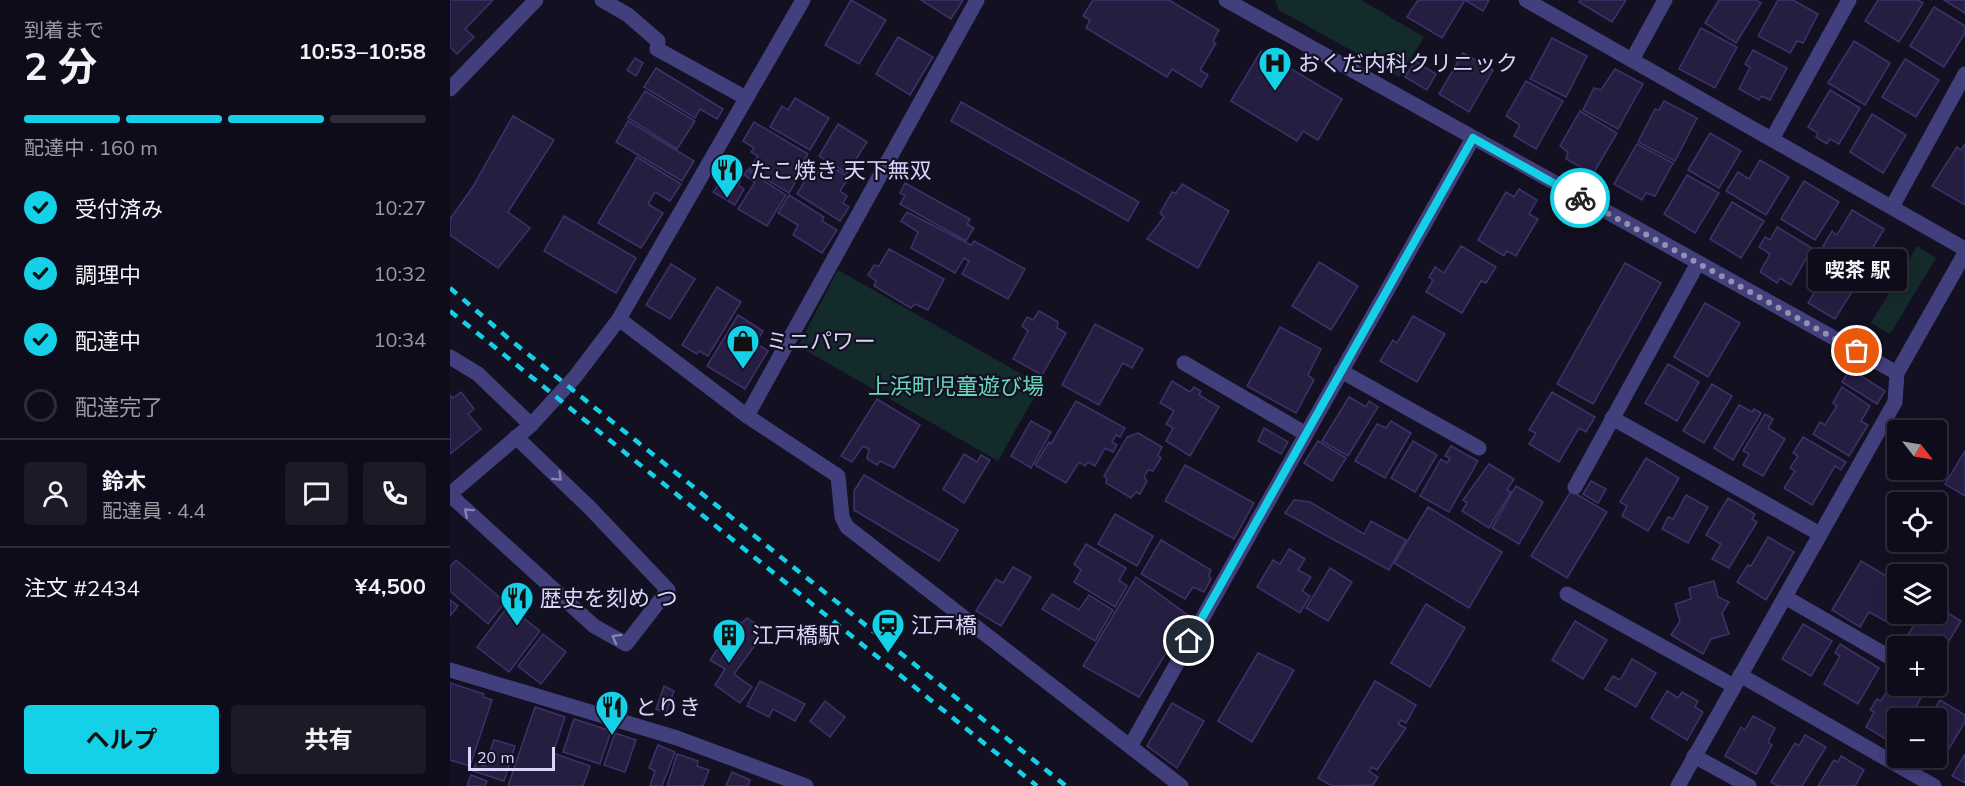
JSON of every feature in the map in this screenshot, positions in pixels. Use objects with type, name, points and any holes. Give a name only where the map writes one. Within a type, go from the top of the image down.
[{"type":"street","points":[[450,89],[536,0]]},
{"type":"street","points":[[602,0],[628,15],[651,34],[658,41],[657,49],[746,98]]},
{"type":"street","points":[[516,437],[591,508],[668,591],[626,644],[594,626],[450,494],[516,437],[531,425],[575,377],[619,319],[803,0]]},
{"type":"street","points":[[747,416],[977,0]]},
{"type":"street","points":[[1527,0],[1892,207],[1965,251],[1897,373],[1895,402],[1678,786]]},
{"type":"street","points":[[1632,60],[1665,0]]},
{"type":"street","points":[[1772,139],[1849,0]]},
{"type":"street","points":[[1231,1],[1897,373]]},
{"type":"street","points":[[1892,207],[1965,74]]},
{"type":"street","points":[[1131,744],[1473,138]]},
{"type":"street","points":[[1575,487],[1698,263]]},
{"type":"street","points":[[619,319],[747,416],[838,476],[842,517],[847,527],[1131,744],[1181,786]]},
{"type":"street","points":[[450,357],[478,374],[531,425]]},
{"type":"street","points":[[1184,363],[1306,434]]},
{"type":"street","points":[[1341,371],[1479,448]]},
{"type":"street","points":[[1612,418],[1820,534]]},
{"type":"street","points":[[1567,594],[1934,786]]},
{"type":"street","points":[[1785,597],[1887,656]]},
{"type":"street","points":[[450,670],[677,738],[806,786]]},
{"type":"street","points":[[1694,756],[1749,786]]},
{"type":"green space","points":[[1275,0],[1361,0],[1424,37],[1399,77],[1279,10]]},
{"type":"green space","points":[[1917,246],[1936,258],[1890,334],[1871,323]]},
{"type":"green space","name":"上浜町児童遊び場","points":[[838,270],[1041,385],[998,461],[798,346]]},
{"type":"building","points":[[450,0],[493,0],[465,29],[474,37],[457,54],[450,47]]},
{"type":"building","points":[[851,0],[886,20],[859,64],[825,45]]},
{"type":"building","points":[[921,0],[963,0],[951,19]]},
{"type":"building","points":[[1093,0],[1169,0],[1219,30],[1213,41],[1216,43],[1200,70],[1208,75],[1201,87],[1172,69],[1167,77],[1086,28],[1090,20],[1083,16]]},
{"type":"building","points":[[1418,0],[1465,0],[1442,38],[1407,17]]},
{"type":"building","points":[[1465,0],[1489,0],[1483,11]]},
{"type":"building","points":[[1581,0],[1626,0],[1612,22],[1579,2]]},
{"type":"building","points":[[1719,0],[1756,0],[1761,3],[1736,43],[1705,23]]},
{"type":"building","points":[[1778,0],[1793,0],[1818,14],[1803,43],[1797,41],[1790,53],[1758,36]]},
{"type":"building","points":[[1878,0],[1918,0],[1923,3],[1899,42],[1865,21]]},
{"type":"building","points":[[1944,0],[1965,0],[1965,13]]},
{"type":"building","points":[[1934,7],[1965,26],[1965,33],[1944,67],[1910,46]]},
{"type":"building","points":[[1701,28],[1737,47],[1715,88],[1679,69]]},
{"type":"building","points":[[898,37],[933,57],[910,95],[876,74]]},
{"type":"building","points":[[1552,38],[1587,56],[1566,97],[1530,79]]},
{"type":"building","points":[[1854,41],[1890,63],[1865,105],[1828,83]]},
{"type":"building","points":[[1753,50],[1787,68],[1770,100],[1761,96],[1759,100],[1739,89],[1750,67],[1745,64]]},
{"type":"building","points":[[1261,51],[1342,99],[1318,140],[1303,131],[1297,141],[1231,101]]},
{"type":"building","points":[[1463,53],[1493,70],[1469,112],[1439,94]]},
{"type":"building","points":[[635,58],[643,63],[636,76],[627,70]]},
{"type":"building","points":[[1905,59],[1939,80],[1916,117],[1882,97]]},
{"type":"building","points":[[1415,61],[1436,74],[1427,90],[1405,77]]},
{"type":"building","points":[[656,68],[723,109],[717,119],[700,109],[695,118],[644,87]]},
{"type":"building","points":[[1615,69],[1643,84],[1618,129],[1583,110],[1594,88],[1601,90]]},
{"type":"building","points":[[1526,81],[1563,101],[1536,149],[1514,136],[1520,125],[1506,116]]},
{"type":"building","points":[[1830,90],[1860,108],[1839,144],[1830,139],[1827,144],[1816,137],[1818,133],[1808,127]]},
{"type":"building","points":[[645,91],[695,121],[677,149],[628,118]]},
{"type":"building","points":[[795,98],[829,118],[810,150],[770,127],[782,106],[788,110]]},
{"type":"building","points":[[1664,101],[1697,118],[1675,161],[1638,142],[1655,109],[1659,110]]},
{"type":"building","points":[[961,102],[1139,202],[1128,221],[951,121]]},
{"type":"building","points":[[1580,111],[1617,133],[1593,174],[1566,159],[1568,152],[1560,146]]},
{"type":"building","points":[[1872,114],[1906,135],[1883,173],[1850,152]]},
{"type":"building","points":[[513,116],[554,140],[508,212],[530,228],[498,268],[450,235],[450,219],[472,188]]},
{"type":"building","points":[[628,121],[694,161],[682,181],[616,142]]},
{"type":"building","points":[[754,122],[808,154],[799,169],[802,171],[789,193],[749,169],[758,156],[751,152],[754,148],[743,141]]},
{"type":"building","points":[[838,124],[867,142],[847,173],[819,156]]},
{"type":"building","points":[[1710,133],[1741,151],[1719,188],[1688,170]]},
{"type":"building","points":[[1637,144],[1673,163],[1655,196],[1646,193],[1642,200],[1614,184]]},
{"type":"building","points":[[1965,144],[1965,205],[1932,186],[1957,147],[1961,150]]},
{"type":"building","points":[[637,157],[681,184],[670,201],[655,192],[648,204],[663,213],[641,248],[598,223]]},
{"type":"building","points":[[1760,160],[1789,177],[1766,215],[1726,191],[1738,172],[1749,179]]},
{"type":"building","points":[[824,162],[849,177],[840,191],[847,196],[843,203],[849,207],[840,221],[797,194],[807,177],[813,181]]},
{"type":"building","points":[[747,170],[786,195],[767,226],[738,209],[755,182],[744,175]]},
{"type":"building","points":[[727,174],[740,182],[738,185],[744,189],[735,205],[713,192]]},
{"type":"building","points":[[1687,175],[1719,193],[1695,233],[1664,214]]},
{"type":"building","points":[[1804,181],[1839,202],[1815,240],[1781,219]]},
{"type":"building","points":[[905,183],[970,219],[967,224],[974,228],[966,241],[900,204],[905,196],[900,193]]},
{"type":"building","points":[[1182,184],[1229,211],[1198,268],[1147,239],[1164,217],[1160,213],[1172,192],[1176,193]]},
{"type":"building","points":[[1519,189],[1537,200],[1529,214],[1538,219],[1516,256],[1507,251],[1504,256],[1478,240],[1506,192],[1514,197]]},
{"type":"building","points":[[789,195],[824,217],[822,221],[837,230],[822,253],[793,235],[798,225],[778,213]]},
{"type":"building","points":[[1732,202],[1764,221],[1741,258],[1710,239]]},
{"type":"building","points":[[1852,210],[1884,229],[1861,268],[1823,246],[1832,231],[1837,235]]},
{"type":"building","points":[[907,212],[971,245],[974,241],[1025,269],[1008,299],[962,274],[969,261],[964,258],[955,273],[911,248],[918,232],[901,221]]},
{"type":"building","points":[[564,216],[636,258],[616,293],[544,251]]},
{"type":"building","points":[[1777,227],[1812,248],[1791,285],[1780,278],[1777,283],[1760,272],[1770,254],[1759,247],[1765,237],[1770,240]]},
{"type":"building","points":[[1461,246],[1496,267],[1486,283],[1481,281],[1462,313],[1426,292],[1433,280],[1429,277],[1435,267],[1444,273]]},
{"type":"building","points":[[889,249],[944,279],[928,310],[915,304],[911,308],[874,286],[876,281],[868,275],[874,265],[879,266]]},
{"type":"building","points":[[1833,255],[1863,274],[1835,319],[1808,303],[1817,288],[1814,285]]},
{"type":"building","points":[[1319,262],[1358,286],[1331,330],[1292,306]]},
{"type":"building","points":[[1625,263],[1661,283],[1593,404],[1557,384]]},
{"type":"building","points":[[671,264],[695,279],[670,319],[646,305]]},
{"type":"building","points":[[717,287],[741,302],[708,356],[699,351],[697,354],[682,345]]},
{"type":"building","points":[[1705,303],[1740,323],[1708,377],[1674,357]]},
{"type":"building","points":[[1039,311],[1058,322],[1057,328],[1066,333],[1042,375],[1013,359],[1028,331],[1022,326],[1027,317],[1033,320]]},
{"type":"building","points":[[738,315],[763,331],[756,343],[768,351],[745,389],[707,366]]},
{"type":"building","points":[[1413,316],[1445,334],[1417,382],[1380,361],[1393,340],[1397,343]]},
{"type":"building","points":[[1095,324],[1143,349],[1132,368],[1123,363],[1099,405],[1062,385]]},
{"type":"building","points":[[1280,327],[1321,349],[1308,375],[1314,380],[1296,413],[1247,386]]},
{"type":"building","points":[[1668,364],[1699,382],[1677,421],[1645,403]]},
{"type":"building","points":[[1850,369],[1885,391],[1877,404],[1842,382]]},
{"type":"building","points":[[1172,381],[1190,392],[1194,387],[1201,391],[1199,395],[1219,407],[1190,456],[1166,441],[1173,428],[1166,424],[1174,411],[1160,403]]},
{"type":"building","points":[[1712,384],[1732,396],[1704,443],[1683,431]]},
{"type":"building","points":[[1842,387],[1870,406],[1861,421],[1868,425],[1849,456],[1813,434],[1820,422],[1825,425],[1837,406],[1833,403]]},
{"type":"building","points":[[461,392],[474,409],[468,414],[481,429],[450,454],[450,395],[453,398]]},
{"type":"building","points":[[1552,392],[1595,417],[1586,432],[1579,428],[1559,462],[1529,444],[1536,433],[1529,430]]},
{"type":"building","points":[[1349,397],[1366,407],[1369,401],[1378,407],[1348,456],[1322,441]]},
{"type":"building","points":[[877,399],[920,425],[894,468],[880,461],[877,465],[867,459],[869,449],[863,446],[852,462],[841,456]]},
{"type":"building","points":[[1076,401],[1125,428],[1120,437],[1116,435],[1112,442],[1117,445],[1113,452],[1105,448],[1095,466],[1088,462],[1085,466],[1079,462],[1066,483],[1035,465],[1049,442],[1051,444]]},
{"type":"building","points":[[1739,405],[1752,412],[1754,409],[1761,413],[1733,460],[1714,448]]},
{"type":"building","points":[[1765,414],[1773,419],[1768,428],[1785,439],[1763,476],[1743,465],[1749,454],[1743,451]]},
{"type":"building","points":[[1031,421],[1051,432],[1031,468],[1011,456]]},
{"type":"building","points":[[1391,421],[1411,433],[1385,478],[1355,461],[1377,424],[1386,428]]},
{"type":"building","points":[[1264,428],[1288,442],[1281,454],[1258,441]]},
{"type":"building","points":[[1138,433],[1162,447],[1158,455],[1161,458],[1153,471],[1148,470],[1144,477],[1147,481],[1140,494],[1136,492],[1131,498],[1106,483],[1107,479],[1104,476],[1127,437]]},
{"type":"building","points":[[1803,437],[1846,462],[1841,470],[1835,466],[1812,505],[1784,488],[1795,471],[1790,468],[1798,456],[1793,453]]},
{"type":"building","points":[[1318,441],[1346,458],[1332,481],[1304,463]]},
{"type":"building","points":[[1413,441],[1437,455],[1415,492],[1391,478]]},
{"type":"building","points":[[1451,446],[1478,461],[1449,512],[1420,496],[1441,459],[1447,463],[1450,458],[1445,456]]},
{"type":"building","points":[[1965,451],[1965,496],[1945,484]]},
{"type":"building","points":[[964,454],[977,462],[981,455],[990,460],[964,503],[943,489]]},
{"type":"building","points":[[1646,458],[1679,478],[1648,531],[1622,516],[1627,506],[1620,502]]},
{"type":"building","points":[[1489,464],[1514,479],[1507,490],[1511,492],[1489,528],[1462,511],[1467,503],[1463,500]]},
{"type":"building","points":[[1185,465],[1254,503],[1234,539],[1165,501]]},
{"type":"building","points":[[864,475],[958,530],[939,561],[854,510],[854,491]]},
{"type":"building","points":[[1591,481],[1606,489],[1598,503],[1583,494]]},
{"type":"building","points":[[1516,486],[1543,502],[1519,544],[1492,528]]},
{"type":"building","points":[[1571,491],[1607,512],[1567,578],[1531,556]]},
{"type":"building","points":[[1686,495],[1708,507],[1688,543],[1662,529],[1668,517],[1673,519]]},
{"type":"building","points":[[1728,498],[1755,514],[1752,519],[1757,522],[1729,568],[1712,559],[1721,544],[1706,535]]},
{"type":"building","points":[[1294,500],[1310,502],[1364,534],[1371,521],[1406,540],[1389,570],[1285,513]]},
{"type":"building","points":[[1428,507],[1502,552],[1469,608],[1394,563]]},
{"type":"building","points":[[1115,514],[1153,536],[1137,566],[1098,544]]},
{"type":"building","points":[[1768,537],[1794,552],[1766,600],[1737,582],[1748,565],[1751,566]]},
{"type":"building","points":[[1161,540],[1211,570],[1209,576],[1211,579],[1204,592],[1193,587],[1185,599],[1141,574]]},
{"type":"building","points":[[1086,544],[1126,568],[1119,580],[1127,586],[1115,607],[1074,582],[1081,570],[1074,564]]},
{"type":"building","points":[[1289,549],[1305,559],[1298,570],[1311,577],[1302,591],[1310,596],[1300,613],[1257,587],[1273,560],[1280,564]]},
{"type":"building","points":[[456,560],[505,602],[488,624],[450,591],[450,567]]},
{"type":"building","points":[[1861,561],[1887,576],[1887,618],[1885,621],[1869,612],[1860,627],[1832,610]]},
{"type":"building","points":[[1013,567],[1031,577],[1001,626],[976,611],[996,579],[1003,583]]},
{"type":"building","points":[[1330,568],[1352,582],[1328,621],[1306,608]]},
{"type":"building","points":[[1136,577],[1189,616],[1139,697],[1083,666]]},
{"type":"building","points":[[1714,581],[1718,597],[1729,602],[1722,613],[1729,634],[1711,639],[1703,654],[1671,635],[1680,621],[1675,604],[1691,599],[1689,588]]},
{"type":"building","points":[[1052,594],[1079,610],[1089,595],[1113,610],[1095,641],[1042,609]]},
{"type":"building","points":[[450,600],[458,606],[450,616]]},
{"type":"building","points":[[1426,604],[1465,628],[1430,687],[1391,663]]},
{"type":"building","points":[[508,606],[540,631],[509,672],[477,647]]},
{"type":"building","points":[[1947,613],[1961,621],[1947,644],[1947,636],[1907,636],[1915,624],[1947,624]]},
{"type":"building","name":"江戸橋駅","points":[[747,618],[760,627],[756,633],[761,637],[734,674],[752,687],[740,703],[715,685],[725,669],[710,660],[737,621],[742,623]]},
{"type":"building","points":[[1575,621],[1607,640],[1583,679],[1552,660]]},
{"type":"building","points":[[1803,624],[1832,641],[1811,676],[1782,659]]},
{"type":"building","points":[[543,634],[566,652],[541,684],[518,666]]},
{"type":"building","points":[[1840,644],[1879,668],[1858,704],[1824,684],[1840,656],[1835,653]]},
{"type":"building","points":[[1258,653],[1294,670],[1252,742],[1218,721]]},
{"type":"building","points":[[1632,659],[1656,673],[1636,707],[1605,689],[1613,676],[1620,680]]},
{"type":"building","points":[[760,681],[805,704],[795,721],[773,709],[769,717],[747,706]]},
{"type":"building","points":[[1375,681],[1416,705],[1406,723],[1401,720],[1398,724],[1406,728],[1377,770],[1372,767],[1369,771],[1378,777],[1373,785],[1332,786],[1318,778]]},
{"type":"building","points":[[450,683],[484,694],[483,697],[492,700],[470,766],[450,760]]},
{"type":"building","points":[[664,686],[674,691],[666,713],[656,709]]},
{"type":"building","points":[[1887,690],[1887,696],[1922,696],[1915,708],[1887,708],[1887,740],[1866,727],[1874,712],[1870,710],[1877,699],[1881,701]]},
{"type":"building","points":[[1667,691],[1678,698],[1682,692],[1698,701],[1695,707],[1703,712],[1687,740],[1651,718]]},
{"type":"building","points":[[1940,700],[1965,715],[1965,722],[1947,752],[1947,708],[1935,708]]},
{"type":"building","points":[[825,701],[845,717],[830,737],[810,721]]},
{"type":"building","points":[[1172,703],[1204,721],[1177,768],[1147,746]]},
{"type":"building","points":[[535,707],[565,717],[553,753],[590,766],[583,786],[508,786]]},
{"type":"building","points":[[1753,716],[1775,728],[1768,742],[1772,745],[1756,774],[1725,756],[1741,727],[1745,730]]},
{"type":"building","points":[[574,719],[611,731],[600,764],[563,752]]},
{"type":"building","points":[[615,733],[636,740],[625,772],[604,765]]},
{"type":"building","points":[[1805,735],[1826,747],[1802,786],[1778,786],[1771,782],[1795,743],[1799,746]]},
{"type":"building","points":[[494,740],[515,746],[504,781],[473,771],[476,763],[485,766]]},
{"type":"building","points":[[658,745],[675,752],[662,786],[650,786],[655,771],[649,768]]},
{"type":"building","points":[[677,754],[698,761],[697,766],[709,770],[703,786],[667,786]]},
{"type":"building","points":[[1965,754],[1965,783],[1952,776]]},
{"type":"building","points":[[1841,756],[1864,770],[1855,786],[1818,786],[1834,760],[1838,762]]},
{"type":"building","points":[[732,772],[750,780],[748,786],[726,786]]},
{"type":"building","points":[[471,775],[487,781],[485,786],[467,786]]},
{"type":"railway","points":[[450,288],[508,338],[1066,786]]},
{"type":"railway","points":[[450,311],[1037,786]]},
{"type":"way so far","points":[[1580,198],[1857,351]]},
{"type":"place","name":"おくだ内科クリニック","points":[[1275,92]]},
{"type":"place","name":"たこ焼き 天下無双","points":[[727,199]]},
{"type":"place","name":"喫茶 駅","points":[[1857,351]]},
{"type":"place","name":"ミニパワー","points":[[743,370]]},
{"type":"place","name":"歴史を刻め つ","points":[[517,627]]},
{"type":"place","name":"江戸橋","points":[[888,654]]},
{"type":"place","name":"江戸橋駅","points":[[729,664]]},
{"type":"place","name":"とりき","points":[[612,736]]},
{"type":"route","points":[[1189,641],[1473,138],[1580,198]]}]
